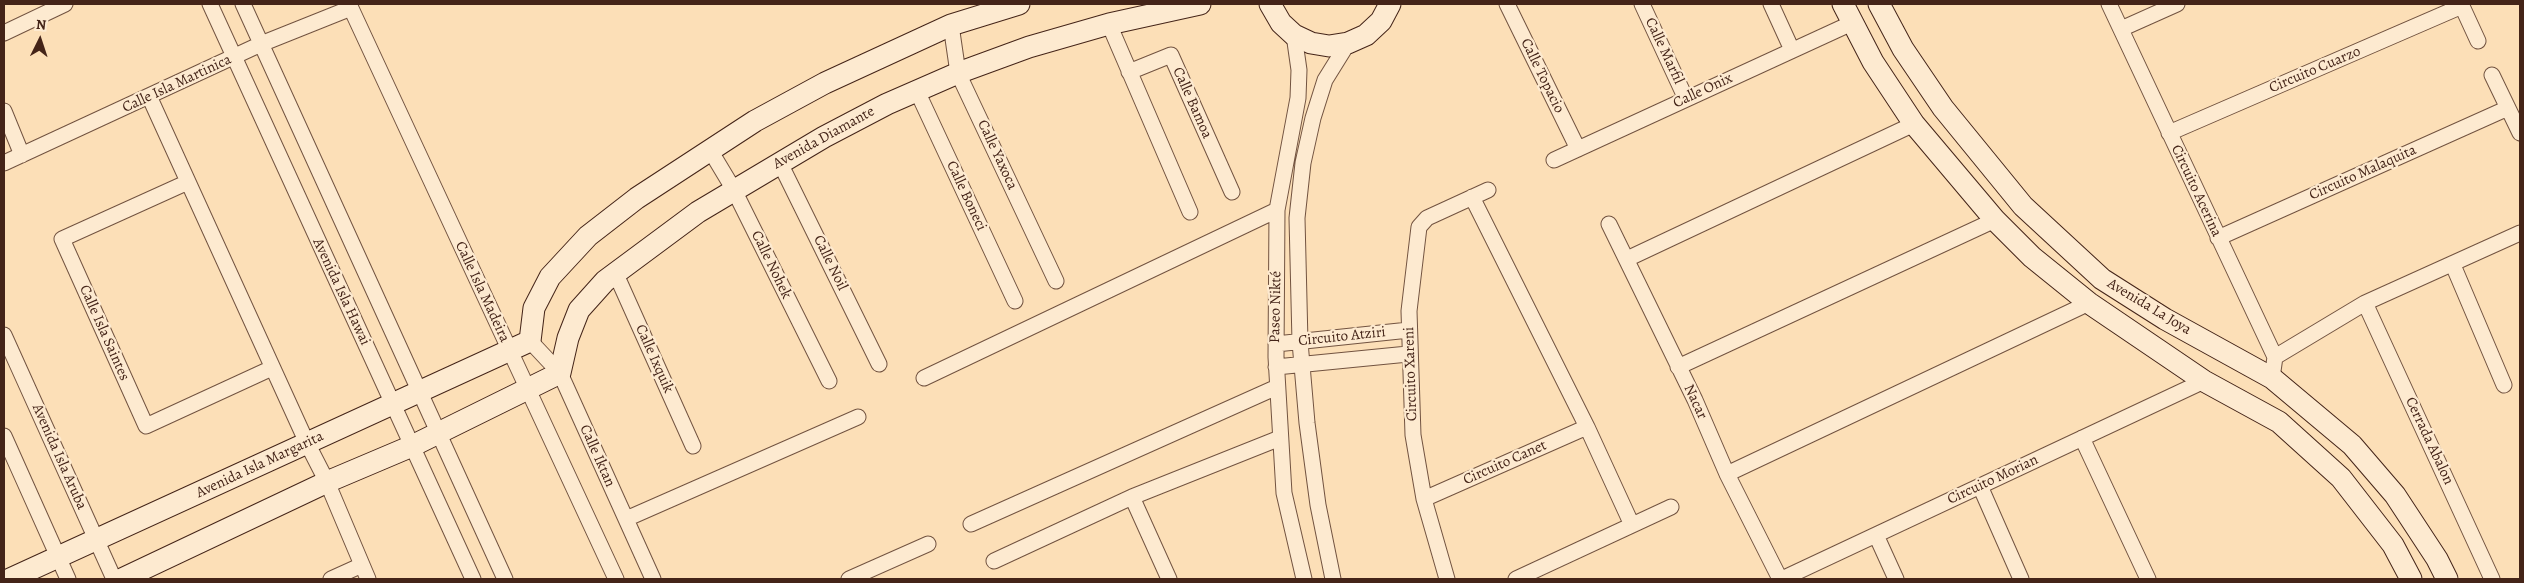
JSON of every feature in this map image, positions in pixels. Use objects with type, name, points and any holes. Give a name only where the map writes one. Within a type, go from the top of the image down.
[{"type":"street","points":[[4,33],[65,4]]},
{"type":"street","name":"Avenida Isla Hawai","points":[[210,4],[473,579]]},
{"type":"street","name":"Avenida Isla Hawai","points":[[243,4],[505,579]]},
{"type":"street","points":[[510,352],[530,341],[534,308],[550,277],[588,236],[637,198],[755,121],[825,83],[952,25],[1019,4]]},
{"type":"street","name":"Avenida Diamante","points":[[560,373],[568,338],[579,310],[615,272],[698,212],[780,163],[887,104],[958,73],[1029,47],[1109,24],[1200,4]]},
{"type":"street","points":[[1270,4],[1281,23],[1294,35],[1311,43],[1329,46],[1348,43],[1366,35],[1381,21],[1390,4]]},
{"type":"street","name":"Calle Topacio","points":[[1507,4],[1578,149]]},
{"type":"street","name":"Calle Marfil","points":[[1642,4],[1686,99]]},
{"type":"street","points":[[1771,4],[1792,50]]},
{"type":"street","name":"Avenida La Joya","points":[[1843,4],[1873,62],[1914,124],[1995,220],[2032,257],[2088,304],[2204,381],[2279,422],[2341,478],[2393,545],[2411,579]]},
{"type":"street","name":"Avenida La Joya","points":[[1879,4],[1903,49],[1943,108],[2023,206],[2102,279],[2157,314],[2272,378],[2352,445],[2395,495],[2437,559],[2447,579]]},
{"type":"street","name":"Circuito Acerina","points":[[2109,4],[2218,238],[2276,357]]},
{"type":"street","points":[[2121,29],[2177,4]]},
{"type":"street","name":"Circuito Cuarzo","points":[[2169,133],[2461,5],[2478,42]]},
{"type":"street","name":"Calle Isla Martinica","points":[[4,163],[261,44],[350,6]]},
{"type":"street","name":"Calle Isla Madeira","points":[[350,6],[510,352],[530,390],[616,579]]},
{"type":"street","name":"Calle Onix","points":[[1554,160],[1852,22]]},
{"type":"street","points":[[1109,24],[1190,212]]},
{"type":"street","name":"Calle Yaxoca","points":[[952,25],[958,73],[1056,281]]},
{"type":"street","name":"Paseo Nikté","points":[[1294,35],[1299,70],[1298,98],[1277,210],[1276,367],[1284,493],[1304,579]]},
{"type":"street","name":"Paseo Nikté","points":[[1334,579],[1318,505],[1307,424],[1300,342],[1297,218],[1303,163],[1313,118],[1325,80],[1348,43]]},
{"type":"street","name":"Calle Bamoa","points":[[1130,72],[1171,55],[1232,192]]},
{"type":"street","points":[[2492,75],[2520,133]]},
{"type":"street","name":"Calle Boneci","points":[[917,91],[1015,300]]},
{"type":"street","points":[[149,96],[272,368],[327,482],[368,579]]},
{"type":"street","name":"Circuito Malaquita","points":[[2218,238],[2508,108]]},
{"type":"street","points":[[4,111],[22,155]]},
{"type":"street","points":[[1626,259],[1914,124]]},
{"type":"street","name":"Calle Nohek","points":[[710,150],[734,190],[829,382]]},
{"type":"street","name":"Calle Noil","points":[[780,163],[879,364]]},
{"type":"street","name":"Calle Isla Saintes","points":[[188,182],[62,239],[146,426],[272,368]]},
{"type":"street","name":"Circuito Xareni","points":[[1447,579],[1424,499],[1413,435],[1408,330],[1419,226],[1427,218],[1488,190]]},
{"type":"street","points":[[1472,197],[1586,427],[1632,525]]},
{"type":"street","points":[[924,378],[1277,210]]},
{"type":"street","points":[[1678,367],[1995,220]]},
{"type":"street","name":"Nacar","points":[[1609,224],[1727,474],[1781,579]]},
{"type":"street","points":[[2272,378],[2276,357],[2365,303],[2453,265],[2520,232]]},
{"type":"street","points":[[2453,265],[2504,385]]},
{"type":"street","name":"Calle Ixquik","points":[[615,272],[693,446]]},
{"type":"street","name":"Cerrada Abalon","points":[[2365,303],[2492,579]]},
{"type":"street","points":[[1727,474],[2088,304]]},
{"type":"street","points":[[2135,334],[2157,314]]},
{"type":"street","name":"Circuito Atziri","points":[[1276,344],[1408,330]]},
{"type":"street","name":"Avenida Isla Aruba","points":[[4,335],[114,579]]},
{"type":"street","name":"Calle Iktan","points":[[530,341],[560,373],[653,579]]},
{"type":"street","name":"Avenida Isla Margarita","points":[[10,579],[510,352]]},
{"type":"street","name":"Circuito Atziri","points":[[1276,367],[1408,354]]},
{"type":"street","points":[[122,579],[327,482],[412,446],[438,432],[530,390],[560,373]]},
{"type":"street","name":"Circuito Morian","points":[[1781,579],[2204,381]]},
{"type":"street","points":[[971,524],[1277,386]]},
{"type":"street","points":[[626,519],[858,417]]},
{"type":"street","name":"Circuito Canet","points":[[1424,499],[1586,427]]},
{"type":"street","points":[[4,436],[68,579]]},
{"type":"street","points":[[994,561],[1132,497],[1280,438]]},
{"type":"street","points":[[2082,438],[2148,579]]},
{"type":"street","points":[[1980,486],[2021,579]]},
{"type":"street","points":[[1132,497],[1169,579]]},
{"type":"street","points":[[1516,579],[1671,508]]},
{"type":"street","points":[[1876,535],[1896,579]]},
{"type":"street","points":[[849,579],[928,544]]},
{"type":"street","points":[[331,579],[362,565]]}]
